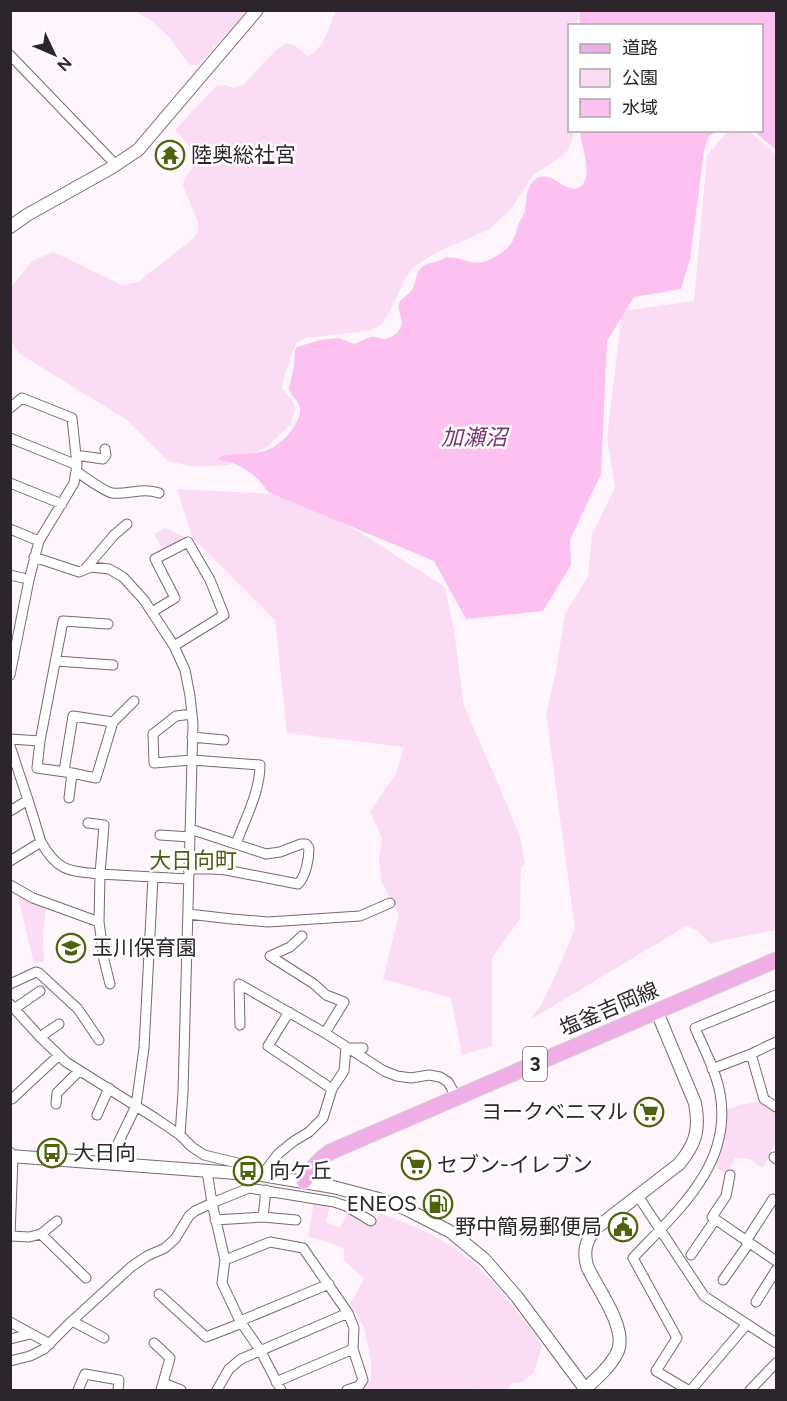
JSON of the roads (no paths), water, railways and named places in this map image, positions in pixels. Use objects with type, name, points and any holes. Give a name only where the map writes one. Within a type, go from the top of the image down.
[{"type":"main road","name":"塩釜吉岡線","points":[[304,1181],[320,1158],[330,1152],[777,960]]},
{"type":"street","points":[[10,227],[130,157],[144,144],[257,10]]},
{"type":"street","points":[[10,55],[116,165]]},
{"type":"street","points":[[10,408],[22,398],[72,418],[76,463],[74,483],[39,541],[34,557],[11,673]]},
{"type":"street","points":[[10,438],[76,463],[110,493],[139,490],[159,493]]},
{"type":"street","points":[[76,463],[103,459],[106,455],[105,449]]},
{"type":"street","points":[[10,483],[62,504]]},
{"type":"street","points":[[34,557],[79,572],[86,568],[114,535],[127,524]]},
{"type":"street","points":[[10,529],[39,541]]},
{"type":"street","points":[[152,612],[175,598],[155,559],[188,542],[210,580],[225,615],[174,646]]},
{"type":"street","points":[[86,568],[109,569],[123,576],[144,600],[174,646],[185,670],[190,696],[192,760],[180,1135]]},
{"type":"street","points":[[10,575],[23,578]]},
{"type":"street","points":[[108,624],[63,621],[37,768],[96,778],[113,722],[135,701]]},
{"type":"street","points":[[56,661],[113,665]]},
{"type":"street","points":[[192,714],[176,716],[153,734],[154,763],[192,760],[260,765],[257,787],[236,843]]},
{"type":"street","points":[[69,798],[68,772],[73,716],[113,722]]},
{"type":"street","points":[[192,737],[224,740]]},
{"type":"street","points":[[10,739],[40,741]]},
{"type":"street","points":[[10,746],[41,842],[49,857],[70,872],[153,877],[188,874],[212,868],[298,884],[303,879],[309,853],[306,844],[266,854],[236,843],[190,833],[160,835]]},
{"type":"street","points":[[10,811],[28,800]]},
{"type":"street","points":[[88,823],[104,825],[99,921],[110,984]]},
{"type":"street","points":[[10,861],[41,842]]},
{"type":"street","points":[[108,1164],[136,1106],[144,1048],[153,877]]},
{"type":"street","points":[[10,885],[33,898],[99,921]]},
{"type":"street","points":[[188,914],[268,922],[360,916],[390,903]]},
{"type":"street","points":[[302,936],[290,947],[270,956],[314,984],[326,995],[344,1002],[325,1034]]},
{"type":"street","points":[[10,984],[36,972],[39,973],[78,1009],[99,1040]]},
{"type":"street","points":[[240,1025],[239,984],[384,1071],[411,1078],[429,1075],[440,1077],[448,1082],[458,1098]]},
{"type":"street","points":[[40,991],[12,1007],[58,1056],[180,1135],[204,1155],[250,1166],[260,1175]]},
{"type":"street","points":[[747,1324],[690,1390],[656,1371],[677,1338],[633,1258],[702,1180],[716,1151],[722,1123],[720,1092],[695,1028],[777,995]]},
{"type":"street","points":[[289,1012],[268,1046],[332,1089]]},
{"type":"street","points":[[57,1221],[41,1234],[28,1238],[10,1236],[12,1155],[260,1175],[304,1181],[379,1199],[422,1217],[451,1232],[469,1245],[499,1274],[585,1390],[616,1355],[620,1340],[617,1322],[587,1266],[586,1243],[589,1236],[679,1164],[693,1145],[697,1130],[698,1117],[695,1103],[657,1012]]},
{"type":"street","points":[[40,1037],[59,1024]]},
{"type":"street","points":[[712,1069],[777,1042]]},
{"type":"street","points":[[260,1175],[278,1154],[309,1132],[323,1118],[332,1089],[344,1071],[346,1048]]},
{"type":"street","points":[[346,1048],[363,1048]]},
{"type":"street","points":[[751,1054],[764,1099],[777,1107]]},
{"type":"street","points":[[12,1099],[58,1056]]},
{"type":"street","points":[[56,1104],[57,1093],[79,1071]]},
{"type":"street","points":[[97,1115],[109,1088]]},
{"type":"street","points":[[207,1171],[225,1260],[222,1282],[241,1322],[260,1350],[278,1386],[353,1349]]},
{"type":"street","points":[[730,1175],[726,1196],[712,1218],[777,1261]]},
{"type":"street","points":[[10,1361],[30,1356],[44,1349],[131,1267],[150,1254],[165,1248],[175,1239],[189,1216],[195,1211],[249,1188],[334,1202],[346,1206],[370,1221]]},
{"type":"street","points":[[263,1217],[266,1190]]},
{"type":"street","points":[[638,1196],[704,1296],[777,1343]]},
{"type":"street","points":[[723,1280],[773,1199]]},
{"type":"street","points":[[216,1220],[263,1217],[297,1220]]},
{"type":"street","points":[[692,1255],[715,1220]]},
{"type":"street","points":[[41,1234],[86,1278]]},
{"type":"street","points":[[225,1260],[270,1242],[303,1248],[348,1313],[354,1328],[353,1349],[363,1380],[359,1386],[347,1390]]},
{"type":"street","points":[[756,1302],[777,1270]]},
{"type":"street","points":[[159,1294],[206,1336],[329,1284]]},
{"type":"street","points":[[217,1390],[229,1369],[241,1359],[348,1313]]},
{"type":"street","points":[[72,1321],[104,1338]]},
{"type":"street","points":[[10,1322],[50,1344]]},
{"type":"street","points":[[10,1339],[30,1334]]},
{"type":"street","points":[[154,1343],[170,1358],[162,1387],[181,1390]]},
{"type":"street","points":[[750,1390],[777,1363]]},
{"type":"street","points":[[78,1390],[85,1374],[118,1380],[118,1390]]},
{"type":"water","points":[[579,11],[776,11],[776,150],[755,132],[763,132],[763,24],[580,24]]},
{"type":"water","name":"加瀬沼","points":[[580,132],[716,132],[709,136],[704,151],[690,259],[681,289],[634,297],[607,341],[601,474],[570,540],[571,565],[543,611],[466,619],[434,561],[268,492],[258,479],[245,469],[217,459],[222,456],[268,450],[283,440],[291,431],[300,412],[300,406],[289,389],[297,347],[320,340],[339,338],[354,344],[371,337],[384,339],[394,335],[402,324],[399,303],[413,289],[423,266],[445,258],[483,262],[503,252],[514,238],[525,211],[528,189],[533,181],[543,176],[572,189],[578,188],[585,179],[586,165]]},
{"type":"place","name":"陸奥総社宮","points":[[170,155]]},
{"type":"place","name":"玉川保育園","points":[[71,948]]},
{"type":"place","name":"ヨークベニマル","points":[[649,1112]]},
{"type":"place","name":"大日向","points":[[52,1153]]},
{"type":"place","name":"セブン-イレブン","points":[[416,1165]]},
{"type":"place","name":"向ケ丘","points":[[248,1171]]},
{"type":"place","name":"ENEOS","points":[[438,1204]]},
{"type":"place","name":"野中簡易郵便局","points":[[623,1227]]},
{"type":"district","name":"大日向町","points":[[193,860]]}]
